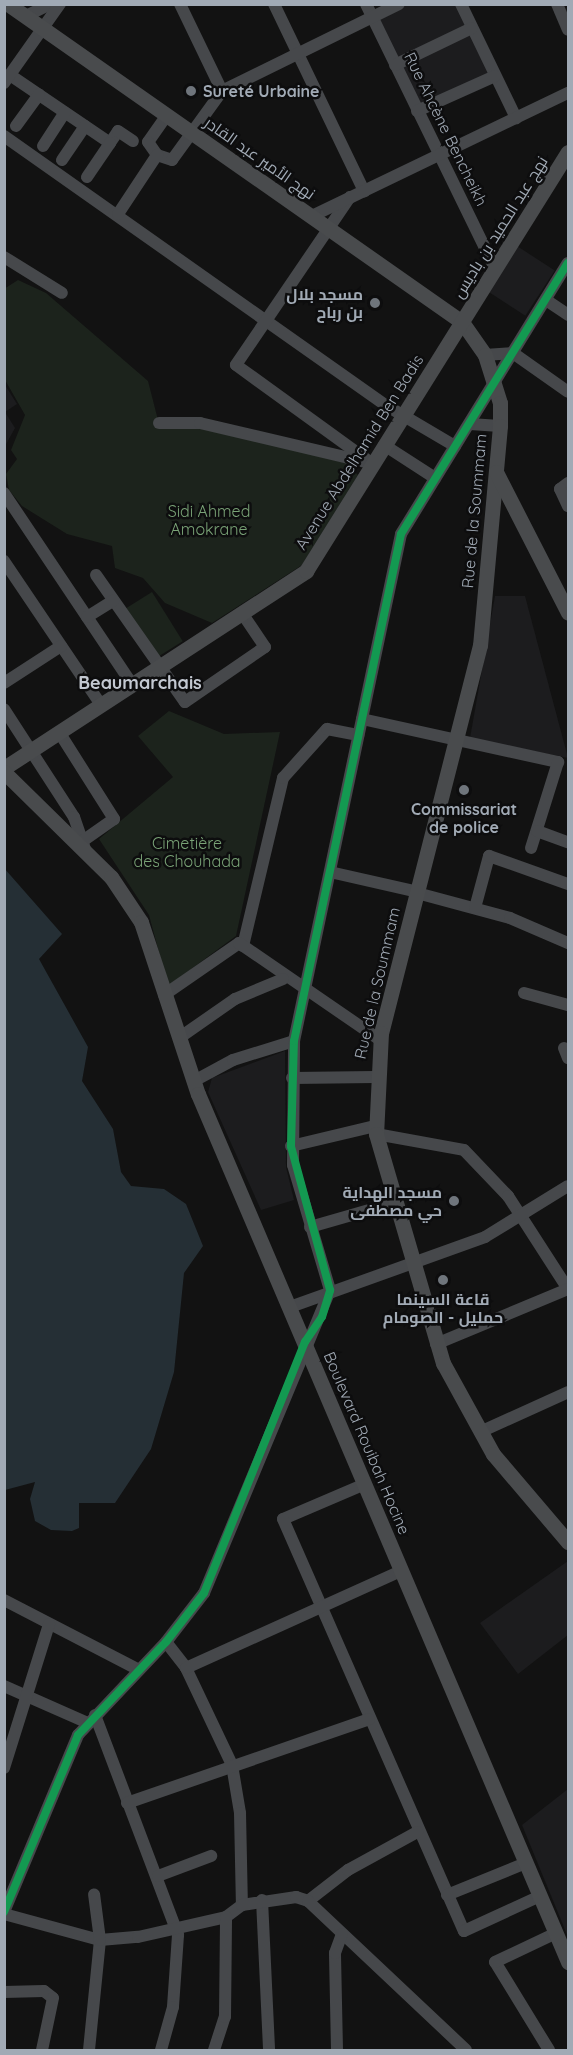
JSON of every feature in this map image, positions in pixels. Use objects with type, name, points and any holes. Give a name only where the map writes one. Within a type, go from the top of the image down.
[{"type":"main road","name":"نهج الأمير عبد القادر","points":[[8,4],[462,322]]},
{"type":"main road","name":"نهج عبد الحميد بن باديس","points":[[462,322],[568,152]]},
{"type":"main road","name":"Rue de la Soummam","points":[[462,322],[485,355],[495,382],[500,426],[480,645],[458,740],[380,1040],[375,1077],[376,1130],[410,1266],[436,1344],[480,1432],[568,1542]]},
{"type":"main road","name":"Avenue Abdelhamid Ben Badis","points":[[4,770],[31,750],[306,571],[462,322]]},
{"type":"main road","points":[[496,472],[568,613]]},
{"type":"main road","name":"Boulevard Rouibah Hocine","points":[[4,770],[85,846],[111,877],[141,922],[194,1081],[568,1962]]},
{"type":"street","points":[[26,16],[51,4]]},
{"type":"street","points":[[60,4],[7,79],[39,94],[110,142]]},
{"type":"street","points":[[180,4],[222,91]]},
{"type":"street","points":[[274,4],[364,191]]},
{"type":"street","name":"Rue Ahcène Bencheikh","points":[[366,4],[495,269]]},
{"type":"street","points":[[167,115],[148,142],[157,155],[172,160],[222,91],[399,4]]},
{"type":"street","points":[[461,4],[516,118]]},
{"type":"street","points":[[557,4],[568,30]]},
{"type":"street","points":[[395,65],[472,27]]},
{"type":"street","points":[[417,111],[495,76]]},
{"type":"street","points":[[312,216],[568,93]]},
{"type":"street","points":[[16,126],[39,94]]},
{"type":"street","points":[[43,146],[65,112]]},
{"type":"street","points":[[62,160],[85,126]]},
{"type":"street","points":[[87,177],[118,131],[133,141]]},
{"type":"street","points":[[4,136],[118,213],[403,415],[455,446]]},
{"type":"street","points":[[118,213],[157,155]]},
{"type":"street","points":[[350,197],[332,231],[236,365],[373,464]]},
{"type":"street","points":[[4,257],[62,293]]},
{"type":"street","points":[[417,1832],[348,1870],[308,1901],[262,1900],[242,1905],[226,1917],[176,1929],[100,1940],[4,1913],[43,1811],[92,1719],[166,1642],[204,1593],[305,1342],[322,1317],[330,1290],[310,1227],[291,1146],[294,1041],[400,534],[568,263]]},
{"type":"street","points":[[546,300],[568,315]]},
{"type":"street","points":[[485,355],[513,352],[568,392]]},
{"type":"street","points":[[159,423],[200,423],[373,464]]},
{"type":"street","points":[[470,424],[500,426]]},
{"type":"street","points":[[384,445],[435,478]]},
{"type":"street","points":[[568,483],[560,489],[568,506]]},
{"type":"street","points":[[4,493],[132,684]]},
{"type":"street","points":[[4,561],[101,705]]},
{"type":"street","points":[[96,575],[157,667],[184,702],[265,647],[242,613]]},
{"type":"street","points":[[87,617],[112,601]]},
{"type":"street","points":[[4,683],[61,646]]},
{"type":"street","points":[[4,709],[31,750],[85,846],[114,819],[59,732]]},
{"type":"street","points":[[362,719],[558,762],[531,848]]},
{"type":"street","points":[[243,946],[282,778],[327,729],[358,735]]},
{"type":"street","points":[[537,831],[568,842]]},
{"type":"street","points":[[475,908],[489,856],[568,884]]},
{"type":"street","points":[[330,873],[475,908],[568,943]]},
{"type":"street","points":[[164,995],[231,945],[243,946],[283,979],[380,1040]]},
{"type":"street","points":[[178,1038],[235,999],[283,979]]},
{"type":"street","points":[[524,993],[568,1005]]},
{"type":"street","points":[[194,1081],[233,1060],[294,1041]]},
{"type":"street","points":[[292,1078],[375,1077]]},
{"type":"street","points":[[291,1146],[376,1130],[461,1148],[488,1171],[568,1289],[436,1344]]},
{"type":"street","points":[[290,1307],[330,1290],[410,1266],[521,1217],[568,1186]]},
{"type":"street","points":[[310,1227],[393,1203]]},
{"type":"street","points":[[480,1432],[568,1392]]},
{"type":"street","points":[[365,1484],[283,1520],[417,1832],[464,1931],[540,1896]]},
{"type":"street","points":[[186,1668],[401,1571]]},
{"type":"street","points":[[4,1600],[139,1670]]},
{"type":"street","points":[[4,1768],[49,1624]]},
{"type":"street","points":[[166,1642],[186,1668],[232,1765],[240,1813],[242,1905]]},
{"type":"street","points":[[4,1686],[92,1719],[158,1876],[176,1929],[172,2007],[161,2050]]},
{"type":"street","points":[[127,1803],[369,1719]]},
{"type":"street","points":[[158,1876],[211,1856]]},
{"type":"street","points":[[447,1895],[525,1863]]},
{"type":"street","points":[[89,2050],[100,1940],[94,1893]]},
{"type":"street","points":[[262,1900],[269,2050]]},
{"type":"street","points":[[308,1901],[466,2050]]},
{"type":"street","points":[[214,2050],[225,2017],[226,1917]]},
{"type":"street","points":[[549,2050],[495,1962],[556,1933]]},
{"type":"street","points":[[337,2050],[335,1953],[342,1934]]},
{"type":"street","points":[[4,1992],[44,1991],[53,1998],[42,2050]]},
{"type":"shaded area","points":[[406,5],[458,5],[491,73],[420,109],[376,19]]},
{"type":"shaded area","points":[[517,246],[555,271],[525,316],[488,291]]},
{"type":"shaded area","points":[[5,385],[17,404],[5,412]]},
{"type":"shaded area","points":[[5,412],[15,428],[5,446]]},
{"type":"shaded area","points":[[495,596],[525,596],[568,758],[470,738]]},
{"type":"shaded area","points":[[4,868],[62,934],[39,959],[88,1047],[82,1081],[113,1129],[121,1172],[131,1186],[164,1189],[186,1204],[203,1246],[184,1273],[174,1372],[151,1449],[115,1503],[79,1503],[79,1528],[72,1531],[51,1530],[35,1521],[30,1499],[35,1482],[5,1490]]},
{"type":"shaded area","points":[[285,1051],[286,1167],[294,1200],[261,1210],[208,1092],[212,1078]]},
{"type":"shaded area","points":[[568,1561],[568,1635],[518,1674],[480,1623]]},
{"type":"shaded area","points":[[568,1789],[568,1937],[522,1825]]},
{"type":"green space","name":"Sidi Ahmed Amokrane","points":[[18,280],[46,293],[148,381],[160,428],[199,427],[346,463],[358,475],[302,565],[212,623],[165,603],[143,578],[115,568],[112,546],[67,534],[22,506],[9,490],[6,474],[17,459],[11,450],[25,415],[5,380],[4,289]]},
{"type":"green space","points":[[152,592],[183,641],[156,658],[125,609]]},
{"type":"green space","name":"Cimetière des Chouhada","points":[[169,711],[224,734],[280,732],[236,936],[168,986],[149,915],[99,839],[173,777],[138,736]]},
{"type":"cycle path","points":[[4,1912],[78,1735],[166,1642],[204,1593],[305,1342],[322,1317],[330,1290],[291,1146],[294,1041],[401,534],[568,263]]},
{"type":"place","name":"Sureté Urbaine","points":[[191,91]]},
{"type":"place","name":"مسجد بلال بن رباح","points":[[375,303]]},
{"type":"place","name":"Commissariat de police","points":[[464,790]]},
{"type":"place","name":"مسجد الهداية حي مصطفى","points":[[454,1201]]},
{"type":"place","name":"قاعة السينما حمليل - الصومام","points":[[443,1280]]},
{"type":"district","name":"Beaumarchais","points":[[140,683]]}]
